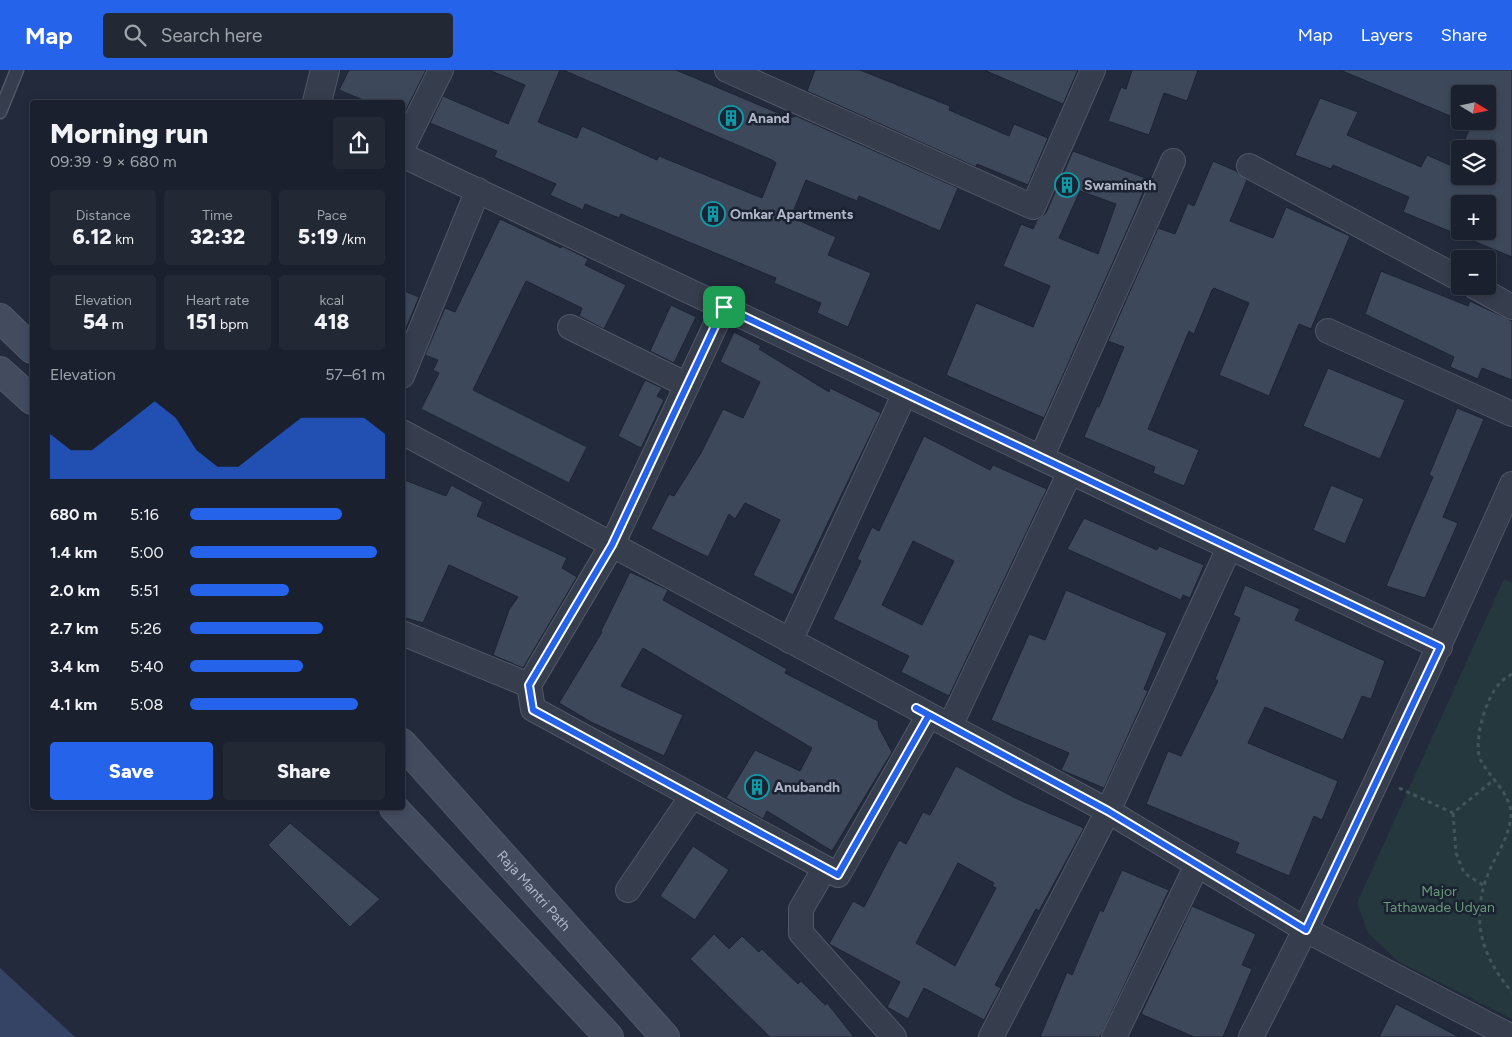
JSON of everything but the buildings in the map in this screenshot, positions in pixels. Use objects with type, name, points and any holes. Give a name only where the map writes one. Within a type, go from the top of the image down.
[{"type":"main road","points":[[0,318],[30,347]]},
{"type":"main road","points":[[0,371],[30,398]]},
{"type":"main road","name":"Raja Mantri Path","points":[[405,746],[665,1037]]},
{"type":"main road","points":[[396,810],[609,1037]]},
{"type":"street","points":[[317,100],[324,70]]},
{"type":"street","points":[[405,143],[442,70]]},
{"type":"street","points":[[727,70],[1033,207],[1093,70]]},
{"type":"street","points":[[405,156],[1440,647]]},
{"type":"street","points":[[1041,458],[1173,161]]},
{"type":"street","points":[[1249,166],[1451,274]]},
{"type":"street","points":[[405,369],[478,190]]},
{"type":"street","points":[[1490,295],[1512,307]]},
{"type":"street","points":[[724,307],[612,545],[529,685],[533,710],[838,875],[929,715],[916,708]]},
{"type":"street","points":[[570,327],[688,385]]},
{"type":"street","points":[[1328,331],[1512,414]]},
{"type":"street","points":[[790,641],[905,393]]},
{"type":"street","points":[[405,434],[1108,811],[1306,930],[1512,1037]]},
{"type":"street","points":[[950,726],[1070,472]]},
{"type":"street","points":[[1252,1037],[1306,930],[1440,647],[1512,484]]},
{"type":"street","points":[[991,1037],[1108,811],[1229,548]]},
{"type":"street","points":[[405,634],[529,685]]},
{"type":"street","points":[[628,890],[692,796]]},
{"type":"street","points":[[1114,1037],[1198,865]]},
{"type":"street","points":[[825,868],[801,909],[801,933],[894,1037]]},
{"type":"lane","points":[[0,112],[16,70]]},
{"type":"path","points":[[1512,674],[1499,683],[1484,712],[1477,740],[1481,760],[1495,779],[1511,810],[1510,825],[1505,843],[1493,862],[1483,885],[1479,921],[1482,943],[1491,966],[1512,992]]},
{"type":"path","points":[[1378,778],[1453,813]]},
{"type":"path","points":[[1453,813],[1495,779]]},
{"type":"path","points":[[1453,813],[1456,853],[1464,873],[1483,885]]},
{"type":"green space","name":"Major Tathawade Udyan","points":[[1504,579],[1512,583],[1512,1019],[1399,962],[1368,933],[1357,903]]},
{"type":"water","points":[[0,968],[75,1037],[0,1037]]},
{"type":"place","name":"Anand","points":[[731,118]]},
{"type":"place","name":"Swaminath","points":[[1067,185]]},
{"type":"place","name":"Omkar Apartments","points":[[713,214]]},
{"type":"place","name":"Anubandh","points":[[757,787]]},
{"type":"route","points":[[724,307],[1440,647],[1306,930],[1108,811],[916,708],[929,715],[838,875],[533,710],[529,685],[612,545],[724,307]]}]
